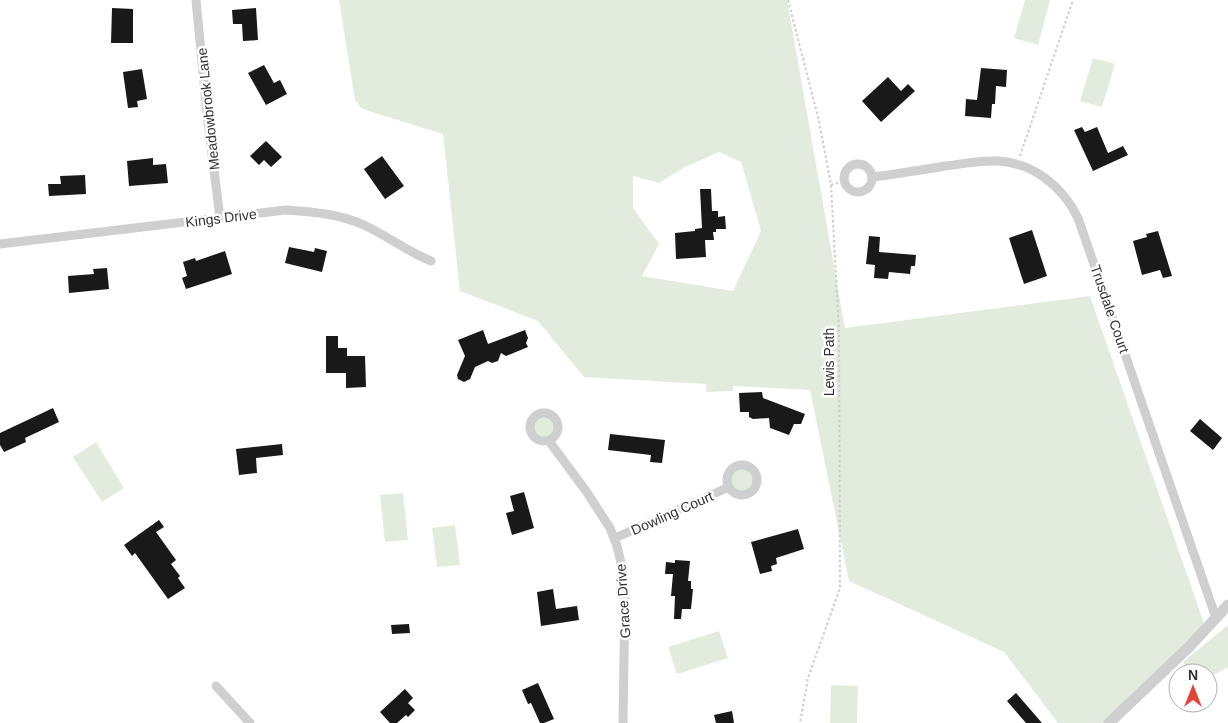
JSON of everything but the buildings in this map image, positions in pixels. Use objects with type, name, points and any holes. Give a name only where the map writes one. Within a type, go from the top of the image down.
[{"type":"street","name":"Meadowbrook Lane","points":[[196,0],[207,114],[220,218]]},
{"type":"street","name":"Trusdale Court","points":[[873,177],[969,162],[997,161],[1033,169],[1046,177],[1072,204],[1216,618]]},
{"type":"street","points":[[856,163],[869,168],[873,177],[870,186],[863,191],[855,192],[849,189],[844,181],[848,168],[856,163]]},
{"type":"street","name":"Kings Drive","points":[[0,244],[286,210],[320,212],[348,219],[364,225],[417,256],[431,261]]},
{"type":"street","name":"Grace Drive","points":[[549,441],[586,491],[615,538],[623,571],[625,595],[624,723]]},
{"type":"street","name":"Dowling Court","points":[[615,538],[729,487]]},
{"type":"street","points":[[1109,723],[1189,647],[1228,604]]},
{"type":"street","points":[[216,686],[250,723]]},
{"type":"path","name":"Lewis Path","points":[[788,0],[819,121],[831,185],[840,330],[840,588],[808,678],[800,723]]},
{"type":"path","points":[[1017,164],[1073,0]]},
{"type":"path","points":[[831,185],[844,181]]},
{"type":"shaded area","points":[[339,0],[787,0],[845,328],[1090,296],[1206,629],[1171,663],[1168,663],[1168,666],[1109,723],[1058,723],[1004,652],[849,581],[810,390],[733,386],[733,391],[707,392],[706,384],[584,377],[538,321],[460,291],[443,134],[361,108],[355,100]],"holes":[[[719,152],[741,162],[761,231],[733,291],[642,276],[659,244],[633,208],[633,176],[659,183],[685,167]]]},
{"type":"shaded area","points":[[1025,0],[1050,0],[1038,45],[1014,38]]},
{"type":"shaded area","points":[[1093,58],[1115,64],[1102,107],[1080,101]]},
{"type":"shaded area","points":[[544,415],[552,418],[555,426],[552,434],[544,437],[536,434],[533,426],[536,418]]},
{"type":"shaded area","points":[[96,442],[124,488],[102,502],[73,457]]},
{"type":"shaded area","points":[[742,468],[751,471],[754,480],[751,489],[742,492],[733,489],[730,480],[733,471]]},
{"type":"shaded area","points":[[403,493],[408,540],[385,542],[380,495]]},
{"type":"shaded area","points":[[455,525],[460,565],[437,567],[432,528]]},
{"type":"shaded area","points":[[1228,625],[1228,667],[1218,672],[1218,663],[1183,662]]},
{"type":"shaded area","points":[[719,631],[728,658],[677,674],[668,647]]},
{"type":"shaded area","points":[[831,685],[858,686],[857,723],[830,723]]}]
